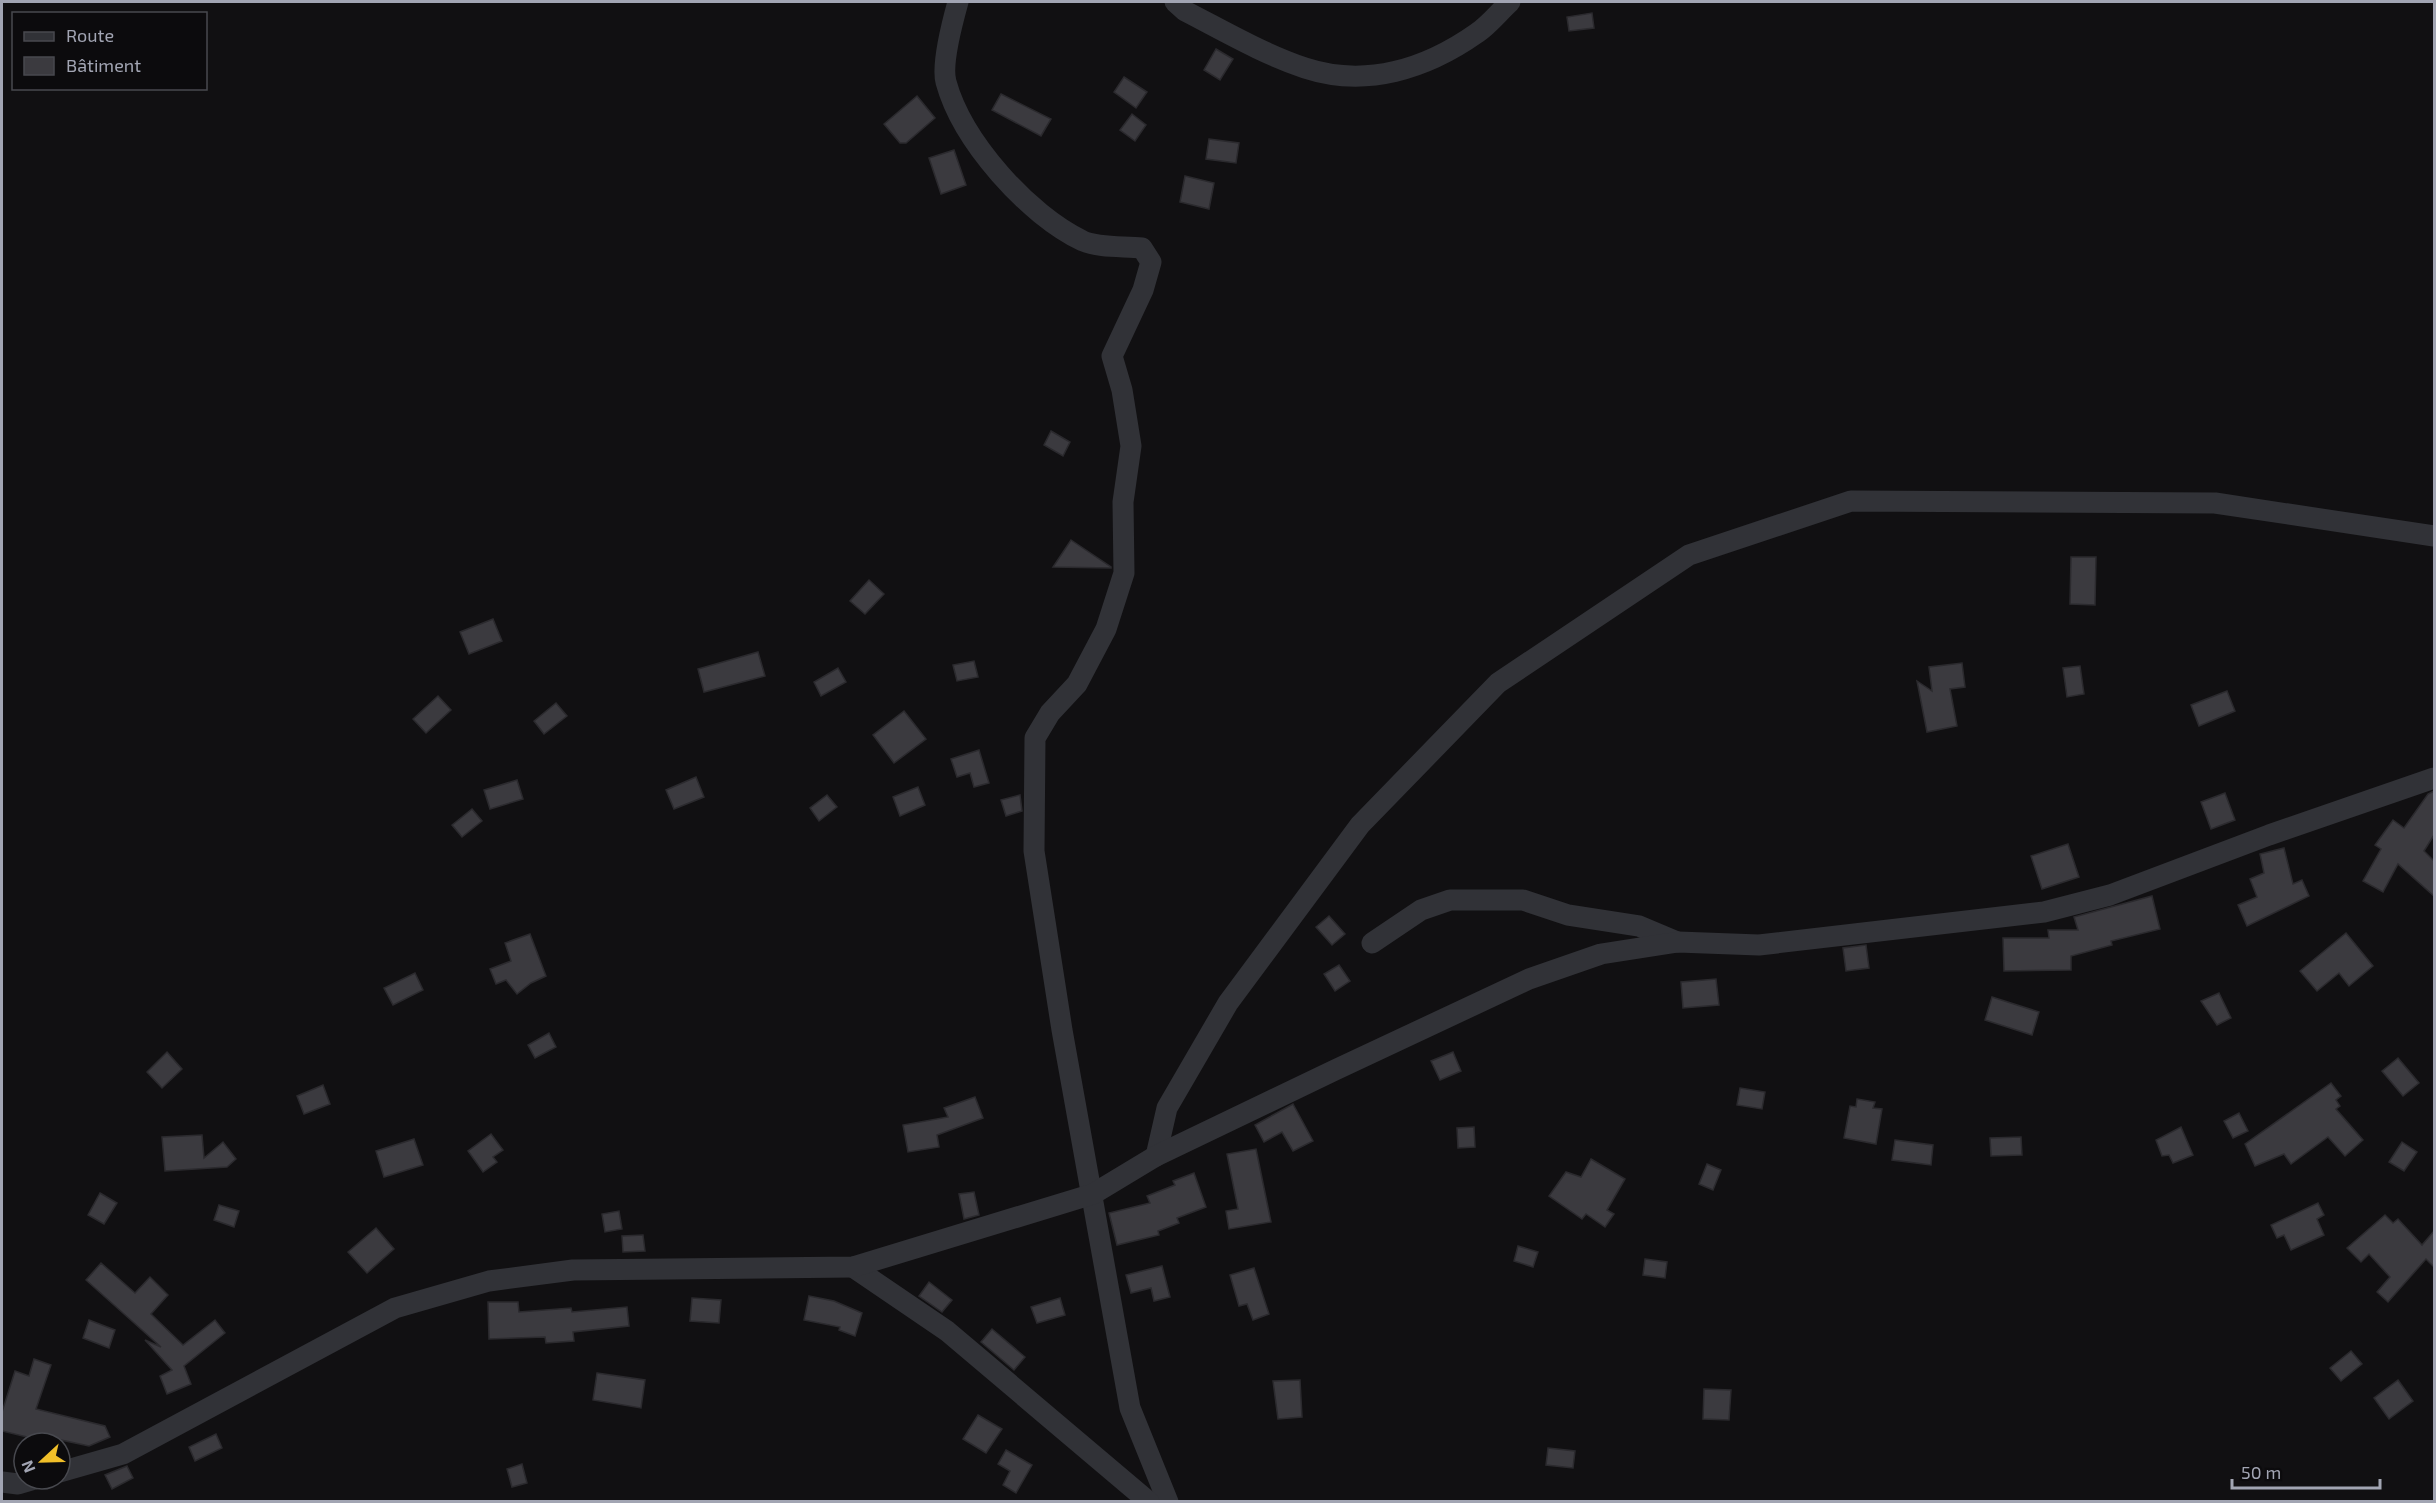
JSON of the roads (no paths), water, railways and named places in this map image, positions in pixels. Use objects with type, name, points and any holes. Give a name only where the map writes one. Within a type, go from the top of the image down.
[{"type":"street","points":[[958,2],[949,33],[945,81],[974,142],[1014,190],[1046,217],[1084,242],[1142,248],[1150,262],[1143,290],[1112,356],[1122,390],[1131,446],[1122,502],[1124,573],[1106,629],[1077,684],[1050,713],[1035,738],[1034,851],[1062,1030],[1130,1408],[1167,1502]]},
{"type":"street","points":[[1175,2],[1185,11],[1273,56],[1307,69],[1356,76],[1392,74],[1427,63],[1479,32],[1510,2]]},
{"type":"street","points":[[1156,1156],[1167,1108],[1228,1002],[1360,825],[1498,683],[1689,555],[1851,501],[2215,503],[2434,536]]},
{"type":"street","points":[[72,1469],[123,1454],[395,1308],[489,1281],[573,1270],[853,1267],[1093,1194],[1156,1156],[1529,979],[1601,954],[1678,942],[1759,945],[2044,912],[2110,895],[2434,778]]},
{"type":"street","points":[[1372,943],[1421,910],[1450,900],[1523,900],[1568,915],[1639,926],[1678,942]]},
{"type":"street","points":[[853,1267],[947,1331],[1149,1502]]}]
